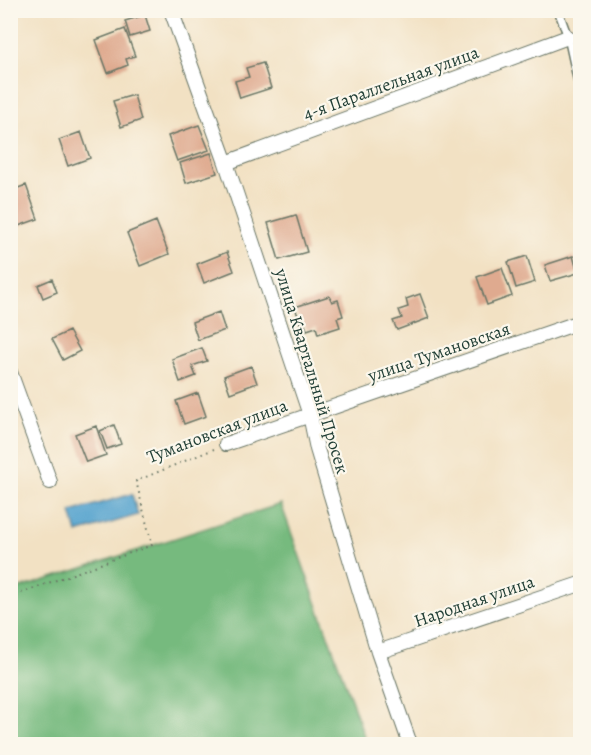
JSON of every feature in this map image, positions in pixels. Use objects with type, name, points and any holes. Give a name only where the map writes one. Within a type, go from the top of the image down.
[{"type":"street","name":"улица Квартальный Просек","points":[[171,10],[226,163],[310,416],[317,449],[378,652],[410,744]]},
{"type":"street","name":"4-я Параллельная улица","points":[[226,163],[568,37]]},
{"type":"street","name":"улица Тумановская","points":[[310,416],[580,322]]},
{"type":"street","points":[[10,372],[50,482]]},
{"type":"street","name":"Тумановская улица","points":[[226,444],[310,416]]},
{"type":"street","name":"Народная улица","points":[[378,652],[580,584]]},
{"type":"lane","points":[[558,10],[568,37],[580,92]]},
{"type":"path","name":"Тумановская улица","points":[[10,597],[152,545],[136,481],[226,444]]},
{"type":"green space","points":[[281,504],[367,744],[11,744],[11,591]]},
{"type":"water","points":[[132,494],[138,515],[77,533],[71,512]]},
{"type":"building","points":[[145,15],[150,31],[130,37],[125,21]]},
{"type":"building","points":[[125,29],[135,56],[126,59],[128,65],[108,73],[96,40]]},
{"type":"building","points":[[263,63],[271,88],[240,98],[235,81],[249,77],[246,68]]},
{"type":"building","points":[[134,95],[141,120],[121,127],[113,101]]},
{"type":"building","points":[[199,125],[209,150],[177,161],[168,136]]},
{"type":"building","points":[[81,132],[90,158],[68,166],[59,140]]},
{"type":"building","points":[[211,153],[217,173],[186,183],[180,163]]},
{"type":"building","points":[[26,185],[38,219],[10,229],[10,191]]},
{"type":"building","points":[[296,215],[307,252],[279,260],[268,223]]},
{"type":"building","points":[[156,221],[169,254],[140,266],[127,233]]},
{"type":"building","points":[[227,252],[234,271],[204,283],[197,264]]},
{"type":"building","points":[[527,256],[535,282],[516,288],[508,262]]},
{"type":"building","points":[[573,256],[578,273],[550,281],[545,265]]},
{"type":"building","points":[[502,268],[512,296],[487,305],[477,277]]},
{"type":"building","points":[[52,279],[57,292],[43,298],[38,285]]},
{"type":"building","points":[[420,294],[429,318],[397,330],[393,321],[402,318],[399,310],[408,307],[406,299]]},
{"type":"building","points":[[329,296],[332,302],[338,300],[343,316],[337,318],[340,327],[318,334],[316,327],[307,330],[305,325],[301,326],[295,307]]},
{"type":"building","points":[[219,312],[225,330],[198,340],[192,322]]},
{"type":"building","points":[[69,331],[80,351],[63,360],[52,339]]},
{"type":"building","points":[[202,348],[207,361],[192,366],[196,376],[180,382],[172,359]]},
{"type":"building","points":[[251,366],[257,383],[230,393],[224,376]]},
{"type":"building","points":[[198,393],[206,416],[184,424],[176,401]]},
{"type":"building","points":[[114,425],[121,444],[107,449],[100,431]]},
{"type":"building","points":[[96,426],[106,455],[86,462],[75,434]]}]
